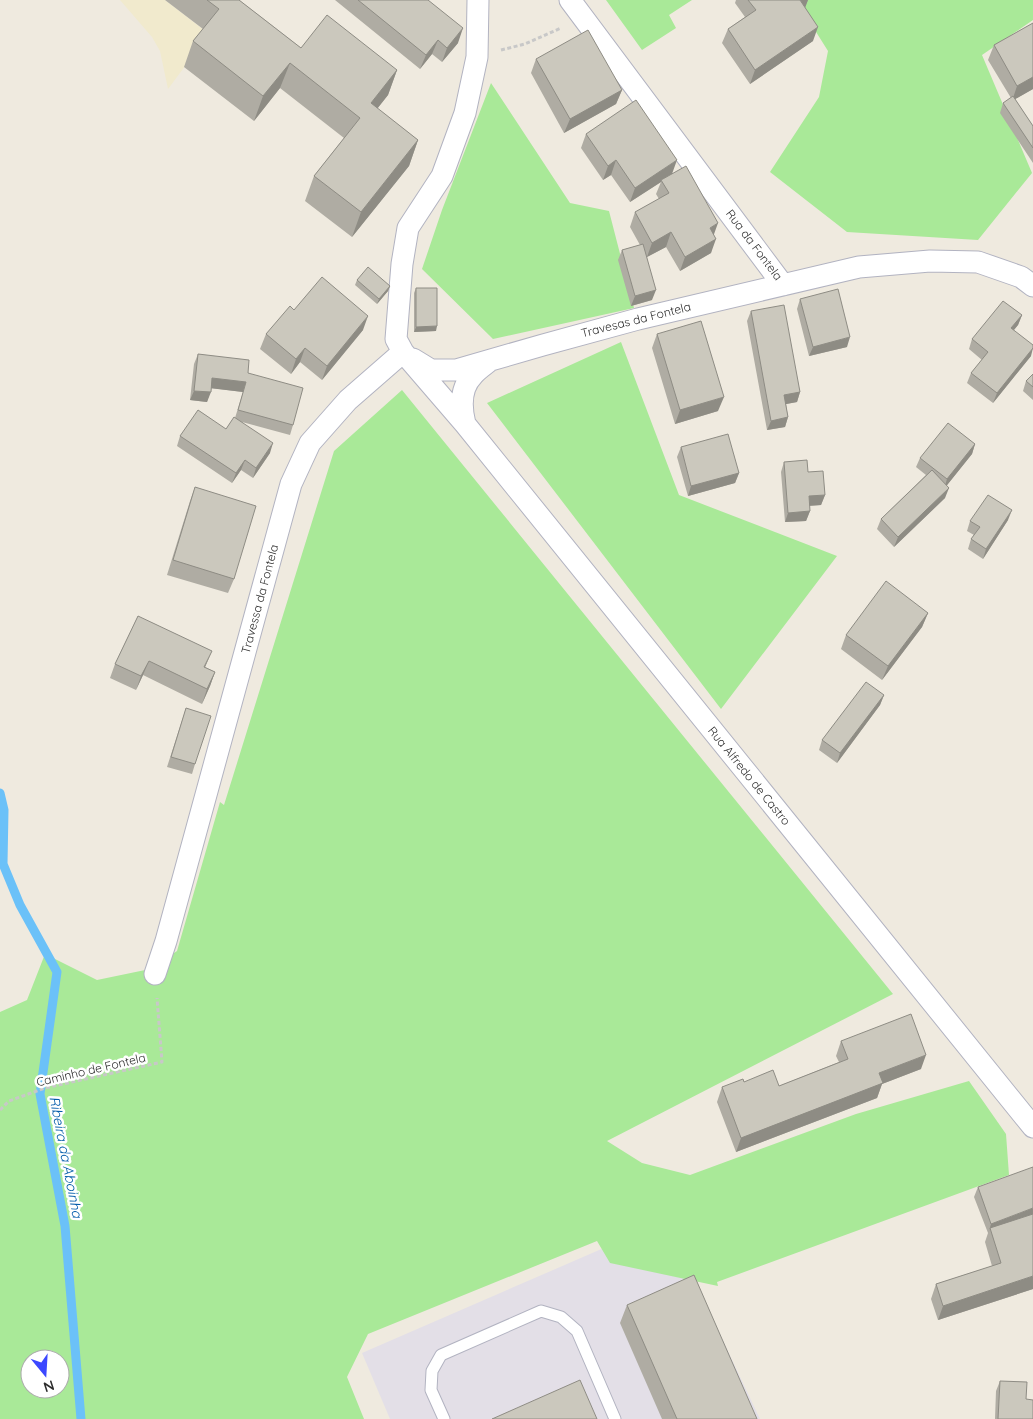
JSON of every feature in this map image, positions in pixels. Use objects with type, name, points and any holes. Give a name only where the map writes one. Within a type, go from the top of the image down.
[{"type":"street","points":[[478,0],[477,57],[465,114],[442,176],[408,228],[402,264],[396,339],[403,352],[430,370],[456,370],[491,360]]},
{"type":"street","name":"Rua da Fontela","points":[[570,0],[783,285],[859,267],[930,261],[978,262],[1021,277],[1033,286]]},
{"type":"street","name":"Travesas da Fontela","points":[[491,360],[638,319],[783,285]]},
{"type":"street","name":"Rua Alfredo de Castro","points":[[403,352],[465,424],[1033,1127]]},
{"type":"street","name":"Travessa da Fontela","points":[[155,974],[171,922],[291,484],[310,443],[348,400],[403,352]]},
{"type":"street","points":[[465,424],[461,407],[465,387],[471,376],[491,360]]},
{"type":"lane","points":[[444,1419],[432,1390],[432,1371],[441,1355],[541,1311],[561,1316],[577,1331],[615,1419]]},
{"type":"path","points":[[477,57],[525,44],[583,18]]},
{"type":"path","name":"Caminho de Fontela","points":[[0,1110],[9,1101],[45,1088],[162,1062],[155,974]]},
{"type":"shaded area","points":[[120,0],[165,0],[209,34],[168,89],[160,51],[152,37]]},
{"type":"shaded area","points":[[636,1234],[688,1267],[760,1419],[390,1419],[362,1353]]},
{"type":"green space","points":[[606,0],[692,0],[669,15],[676,28],[642,50]]},
{"type":"green space","points":[[796,0],[1033,0],[1033,20],[982,55],[1032,173],[978,240],[847,232],[770,172],[819,97],[828,51]]},
{"type":"green space","points":[[491,83],[570,203],[609,211],[634,308],[493,339],[422,269],[442,210]]},
{"type":"green space","points":[[621,342],[679,495],[837,556],[721,709],[487,403]]},
{"type":"green space","points":[[402,390],[893,994],[607,1141],[642,1163],[690,1175],[856,1114],[969,1081],[1006,1134],[1009,1175],[717,1282],[718,1286],[610,1263],[597,1241],[368,1334],[347,1377],[364,1419],[0,1419],[0,1012],[27,1000],[45,954],[97,980],[150,969],[177,951],[220,802],[224,805],[334,451]]},
{"type":"building","points":[[207,0],[239,0],[301,48],[327,15],[397,70],[371,103],[418,140],[361,212],[314,176],[360,118],[290,63],[263,96],[193,41],[219,9]]},
{"type":"building","points":[[358,0],[428,0],[463,28],[447,48],[438,40],[426,55]]},
{"type":"building","points":[[748,0],[800,0],[818,27],[755,70],[728,29],[756,10]]},
{"type":"building","points":[[1033,23],[1033,77],[1017,86],[994,45]]},
{"type":"building","points":[[588,30],[622,90],[570,119],[536,59]]},
{"type":"building","points":[[1013,96],[1033,126],[1033,148],[1003,103]]},
{"type":"building","points":[[636,100],[677,160],[635,188],[616,160],[608,166],[586,134]]},
{"type":"building","points":[[686,166],[718,223],[710,228],[716,239],[685,257],[671,232],[652,243],[635,212],[669,193],[661,180]]},
{"type":"building","points":[[643,244],[656,290],[635,296],[622,250]]},
{"type":"building","points":[[368,267],[390,286],[379,299],[357,280]]},
{"type":"building","points":[[322,277],[368,316],[327,366],[305,348],[296,359],[266,334],[290,306],[294,310]]},
{"type":"building","points":[[416,288],[437,288],[437,326],[416,327]]},
{"type":"building","points":[[838,289],[850,337],[813,347],[800,299]]},
{"type":"building","points":[[1003,301],[1022,315],[1011,328],[1033,345],[1033,348],[997,393],[971,373],[988,352],[972,339]]},
{"type":"building","points":[[784,305],[800,392],[784,395],[788,417],[771,421],[751,311]]},
{"type":"building","points":[[701,321],[724,397],[680,410],[657,334]]},
{"type":"building","points":[[198,354],[249,360],[248,373],[303,388],[293,425],[238,410],[246,382],[212,378],[211,392],[194,391]]},
{"type":"building","points":[[1033,374],[1033,387],[1026,381]]},
{"type":"building","points":[[198,410],[226,429],[234,417],[273,443],[256,468],[245,460],[236,473],[180,436]]},
{"type":"building","points":[[948,423],[975,444],[947,479],[920,458]]},
{"type":"building","points":[[728,434],[739,473],[691,486],[681,447]]},
{"type":"building","points":[[807,460],[808,472],[823,471],[825,495],[809,496],[810,511],[788,513],[784,462]]},
{"type":"building","points":[[932,470],[949,488],[898,537],[881,519]]},
{"type":"building","points":[[195,487],[256,506],[234,579],[173,560]]},
{"type":"building","points":[[988,495],[1012,510],[986,549],[971,539],[980,527],[970,521]]},
{"type":"building","points":[[886,581],[928,613],[888,666],[846,635]]},
{"type":"building","points":[[138,616],[212,651],[204,667],[215,672],[207,689],[149,661],[141,676],[115,664]]},
{"type":"building","points":[[866,682],[884,695],[840,753],[822,740]]},
{"type":"building","points":[[186,708],[211,716],[195,764],[171,757]]},
{"type":"building","points":[[911,1014],[926,1055],[879,1073],[883,1083],[741,1138],[722,1087],[743,1079],[744,1082],[773,1070],[779,1086],[848,1059],[841,1041]]},
{"type":"building","points":[[1033,1167],[1033,1208],[991,1224],[978,1187]]},
{"type":"building","points":[[1033,1214],[1033,1276],[943,1306],[936,1284],[1001,1263],[990,1228]]},
{"type":"building","points":[[694,1275],[757,1419],[677,1419],[627,1305]]},
{"type":"building","points":[[580,1380],[597,1419],[492,1419]]},
{"type":"building","points":[[1000,1381],[1027,1382],[1026,1399],[1033,1400],[1033,1419],[998,1419]]},
{"type":"waterway","name":"Ribeira da Aboinha","points":[[0,793],[4,810],[3,864],[20,905],[57,972],[40,1094],[65,1226],[81,1419]]}]
